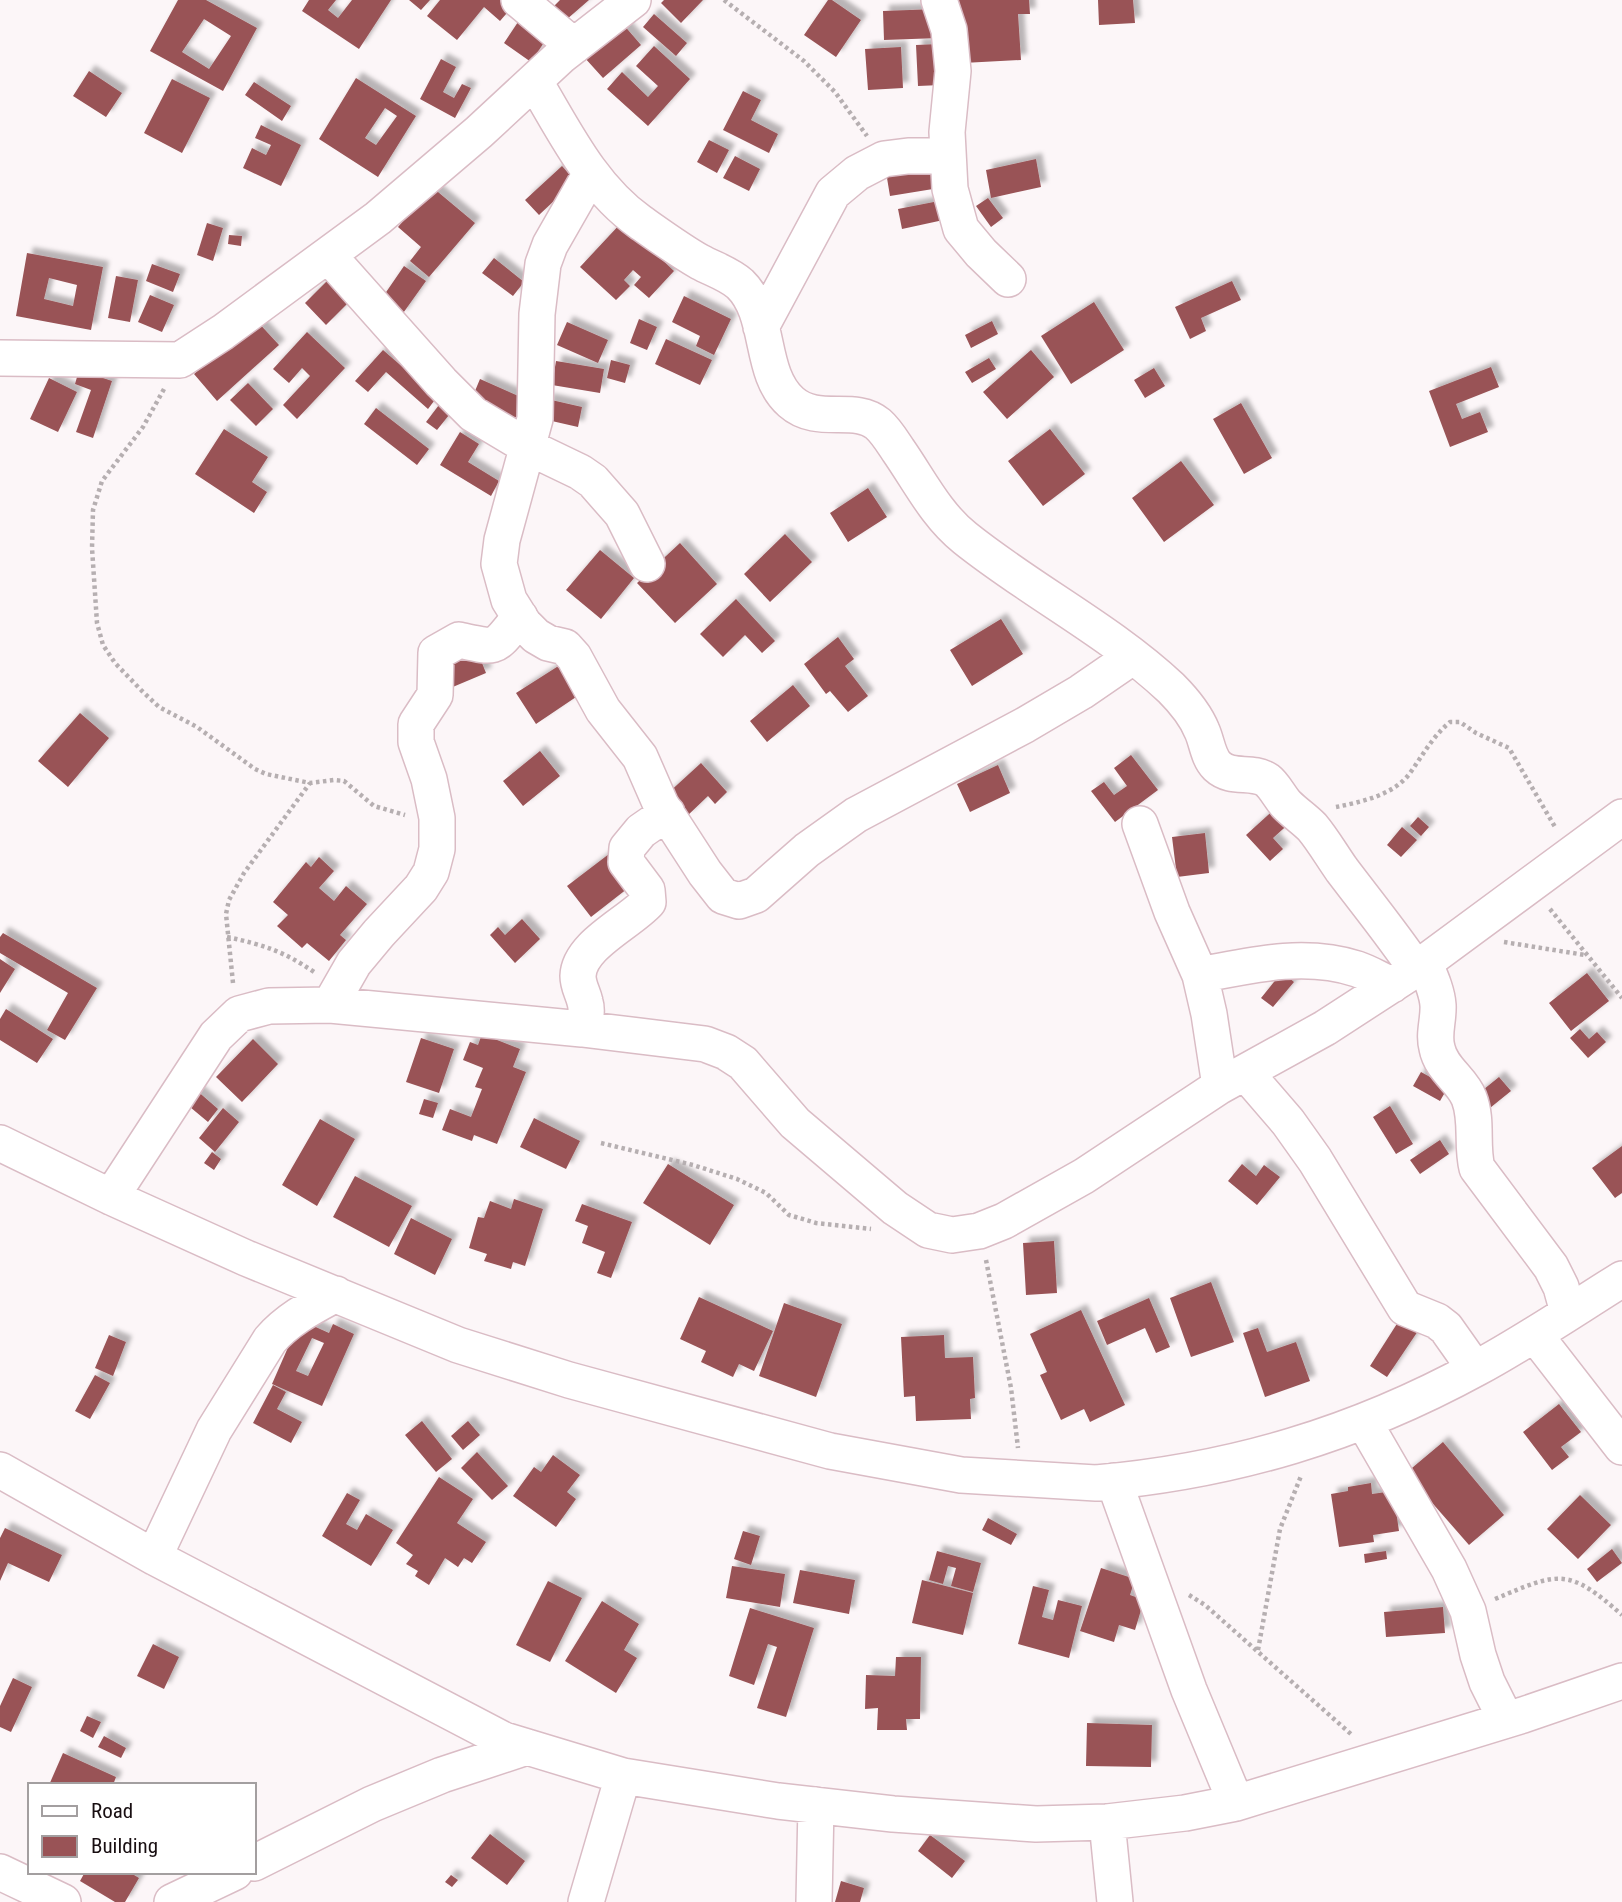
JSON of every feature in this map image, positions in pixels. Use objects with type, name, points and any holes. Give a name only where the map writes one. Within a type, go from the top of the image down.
[{"type":"street","points":[[519,0],[575,46]]},
{"type":"street","points":[[0,358],[180,360],[378,218],[535,82],[561,56],[633,0]]},
{"type":"street","points":[[939,0],[949,30],[953,71],[947,132],[950,189],[961,229],[1008,279]]},
{"type":"street","points":[[535,82],[590,174],[610,197],[682,251],[739,283],[748,295],[761,327],[773,373],[792,403],[822,416],[852,415],[878,424],[937,508],[963,536],[1171,688],[1191,710],[1217,766],[1234,775],[1266,779],[1312,828],[1411,973],[1438,1005],[1437,1049],[1441,1060],[1468,1094],[1476,1130],[1474,1158],[1477,1168],[1551,1267],[1569,1312]]},
{"type":"street","points":[[761,327],[833,193],[857,173],[884,159],[947,156]]},
{"type":"street","points":[[590,174],[550,245],[543,264],[537,314],[537,407],[502,540],[499,564],[509,600],[520,617],[536,636],[548,643],[565,647],[574,657],[603,710],[640,757],[653,789],[667,813],[723,896],[739,901],[756,895],[807,850],[856,815],[1026,724],[1081,692],[1132,657]]},
{"type":"street","points":[[328,255],[460,403],[473,414],[528,447],[580,472],[601,489],[622,514],[647,564]]},
{"type":"street","points":[[334,996],[354,963],[421,888],[431,872],[437,849],[437,818],[429,779],[416,742],[416,724],[435,695],[436,653],[459,640],[485,647],[497,645],[520,617]]},
{"type":"street","points":[[582,1029],[586,1003],[578,983],[578,972],[583,959],[598,943],[648,902],[647,890],[626,862],[627,848],[641,831],[667,813]]},
{"type":"street","points":[[111,1197],[216,1036],[239,1013],[334,996],[705,1045],[726,1052],[743,1063],[795,1124],[895,1208],[928,1230],[952,1235],[979,1231],[1004,1221],[1084,1176],[1232,1079],[1325,1028],[1411,973],[1622,817]]},
{"type":"street","points":[[1140,824],[1172,912],[1200,975],[1209,1014],[1232,1079],[1287,1122],[1315,1160],[1405,1308],[1437,1321],[1446,1328],[1475,1369]]},
{"type":"street","points":[[1200,975],[1271,962],[1303,960],[1356,969],[1411,973]]},
{"type":"street","points":[[0,1143],[246,1258],[458,1345],[569,1380],[736,1427],[830,1451],[961,1475],[1096,1483],[1161,1476],[1250,1458],[1318,1440],[1364,1422],[1475,1369],[1535,1335],[1622,1279]]},
{"type":"street","points":[[154,1557],[214,1430],[270,1340],[294,1318],[336,1294]]},
{"type":"street","points":[[1535,1335],[1622,1447]]},
{"type":"street","points":[[1364,1422],[1449,1569],[1468,1611],[1481,1664],[1506,1720]]},
{"type":"street","points":[[0,1470],[154,1557],[504,1740],[624,1776],[816,1805],[892,1814],[1035,1824],[1107,1822],[1185,1813],[1236,1803],[1506,1720],[1622,1681]]},
{"type":"street","points":[[1114,1481],[1189,1690],[1236,1803]]},
{"type":"street","points":[[256,1862],[372,1804],[442,1775],[527,1747]]},
{"type":"street","points":[[586,1902],[624,1776]]},
{"type":"street","points":[[814,1902],[816,1805]]},
{"type":"street","points":[[1107,1822],[1115,1902]]},
{"type":"street","points":[[0,1872],[63,1902]]},
{"type":"street","points":[[172,1902],[231,1874]]},
{"type":"path","points":[[724,0],[804,61],[827,84],[884,159]]},
{"type":"path","points":[[180,360],[143,427],[102,481],[93,510],[94,587],[97,623],[103,645],[115,663],[159,706],[197,727],[255,769],[265,774],[310,783],[334,779],[344,781],[374,806],[398,814],[437,818]]},
{"type":"path","points":[[1297,813],[1350,804],[1397,786],[1408,776],[1438,732],[1450,722],[1460,722],[1508,748],[1549,818],[1575,853]]},
{"type":"path","points":[[239,1013],[232,981],[228,937],[226,914],[229,900],[244,873],[310,783]]},
{"type":"path","points":[[1532,886],[1622,998]]},
{"type":"path","points":[[1472,929],[1504,942],[1586,956]]},
{"type":"path","points":[[228,937],[273,948],[289,955],[334,996]]},
{"type":"path","points":[[601,1143],[682,1162],[737,1179],[766,1193],[789,1215],[816,1223],[880,1230]]},
{"type":"path","points":[[979,1231],[1011,1388],[1023,1480]]},
{"type":"path","points":[[1258,1651],[1280,1529],[1318,1440]]},
{"type":"path","points":[[1148,1577],[1179,1589],[1205,1605],[1350,1734],[1385,1757]]},
{"type":"path","points":[[1468,1611],[1547,1579],[1569,1578],[1583,1583],[1622,1615]]},
{"type":"building","points":[[178,0],[206,0],[257,28],[223,91],[150,51]],"holes":[[[204,19],[231,36],[209,69],[182,52]]]},
{"type":"building","points":[[309,0],[336,0],[328,10],[338,18],[352,0],[391,0],[359,49],[302,11]]},
{"type":"building","points":[[409,0],[430,0],[421,10]]},
{"type":"building","points":[[440,0],[506,0],[513,6],[500,21],[484,7],[457,40],[427,16]]},
{"type":"building","points":[[560,0],[589,0],[566,20],[554,6]]},
{"type":"building","points":[[664,0],[703,0],[681,23],[661,3]]},
{"type":"building","points":[[828,0],[861,20],[836,57],[804,35]]},
{"type":"building","points":[[959,0],[1029,0],[1030,14],[1018,14],[1021,60],[963,63]]},
{"type":"building","points":[[1098,0],[1133,0],[1135,23],[1099,25]]},
{"type":"building","points":[[937,9],[939,38],[884,40],[883,11]]},
{"type":"building","points":[[654,14],[687,43],[676,56],[643,27]]},
{"type":"building","points":[[522,16],[549,35],[531,62],[504,43]]},
{"type":"building","points":[[622,23],[641,45],[603,78],[584,57]]},
{"type":"building","points":[[939,44],[941,85],[918,86],[916,45]]},
{"type":"building","points":[[654,46],[690,79],[648,126],[607,89],[622,72],[648,97],[658,86],[636,66]]},
{"type":"building","points":[[901,47],[903,88],[868,90],[865,49]]},
{"type":"building","points":[[441,59],[456,67],[443,92],[454,98],[462,84],[471,88],[455,118],[420,99]]},
{"type":"building","points":[[89,71],[122,93],[106,117],[73,96]]},
{"type":"building","points":[[356,78],[416,116],[378,177],[319,139]],"holes":[[[385,108],[397,116],[376,145],[365,138]]]},
{"type":"building","points":[[172,79],[210,98],[182,153],[144,133]]},
{"type":"building","points":[[254,82],[291,106],[282,121],[245,95]]},
{"type":"building","points":[[743,91],[761,100],[751,120],[778,134],[769,153],[723,130]]},
{"type":"building","points":[[261,125],[301,145],[281,186],[243,168],[252,148],[266,155],[271,145],[255,138]]},
{"type":"building","points":[[709,140],[729,150],[717,173],[697,162]]},
{"type":"building","points":[[735,156],[760,169],[749,191],[723,178]]},
{"type":"building","points":[[1036,159],[1041,187],[991,198],[986,170]]},
{"type":"building","points":[[929,164],[933,189],[890,196],[886,172]]},
{"type":"building","points":[[562,166],[575,181],[539,215],[525,200]]},
{"type":"building","points":[[432,187],[475,223],[429,277],[410,261],[421,247],[398,227]]},
{"type":"building","points":[[988,198],[1003,218],[991,227],[976,206]]},
{"type":"building","points":[[944,200],[948,219],[902,229],[898,209]]},
{"type":"building","points":[[622,222],[674,271],[649,298],[634,285],[641,277],[633,270],[624,280],[630,286],[616,300],[580,267]]},
{"type":"building","points":[[207,223],[223,228],[213,261],[197,255]]},
{"type":"building","points":[[229,235],[242,236],[241,246],[228,244]]},
{"type":"building","points":[[27,253],[103,267],[91,330],[16,316]],"holes":[[[49,278],[77,285],[73,306],[44,299]]]},
{"type":"building","points":[[494,258],[524,282],[513,296],[482,273]]},
{"type":"building","points":[[152,264],[180,274],[173,292],[146,281]]},
{"type":"building","points":[[404,266],[426,281],[401,316],[380,301]]},
{"type":"building","points":[[116,276],[138,280],[130,322],[108,318]]},
{"type":"building","points":[[331,277],[352,299],[326,325],[305,303]]},
{"type":"building","points":[[1232,281],[1241,300],[1201,318],[1206,331],[1190,339],[1175,307]]},
{"type":"building","points":[[150,295],[174,305],[162,332],[138,322]]},
{"type":"building","points":[[684,296],[731,319],[714,355],[696,346],[700,336],[672,322]]},
{"type":"building","points":[[1094,302],[1124,350],[1071,384],[1041,336]]},
{"type":"building","points":[[255,319],[279,345],[217,401],[194,374]]},
{"type":"building","points":[[639,319],[657,327],[647,350],[630,343]]},
{"type":"building","points":[[992,321],[998,334],[971,348],[965,335]]},
{"type":"building","points":[[567,322],[608,340],[598,363],[557,345]]},
{"type":"building","points":[[307,332],[345,368],[297,419],[283,405],[310,376],[302,368],[289,383],[273,369]]},
{"type":"building","points":[[666,339],[712,360],[700,385],[655,364]]},
{"type":"building","points":[[383,350],[437,397],[428,409],[386,372],[368,392],[355,381]]},
{"type":"building","points":[[1031,350],[1054,377],[1007,419],[983,392]]},
{"type":"building","points":[[989,358],[996,369],[972,383],[965,372]]},
{"type":"building","points":[[611,360],[630,365],[625,383],[607,378]]},
{"type":"building","points":[[556,361],[604,369],[600,393],[552,385]]},
{"type":"building","points":[[1491,367],[1499,387],[1456,404],[1462,419],[1480,412],[1488,432],[1450,447],[1429,391]]},
{"type":"building","points":[[1154,368],[1165,386],[1145,398],[1134,380]]},
{"type":"building","points":[[79,370],[112,381],[93,438],[76,432],[91,390],[75,384]]},
{"type":"building","points":[[49,378],[77,392],[58,432],[30,419]]},
{"type":"building","points":[[480,379],[532,402],[521,426],[470,403]]},
{"type":"building","points":[[248,383],[273,409],[256,426],[230,400]]},
{"type":"building","points":[[547,399],[582,407],[578,427],[543,419]]},
{"type":"building","points":[[442,401],[453,410],[437,430],[426,422]]},
{"type":"building","points":[[1241,403],[1272,458],[1244,474],[1213,419]]},
{"type":"building","points":[[376,408],[429,449],[417,465],[364,424]]},
{"type":"building","points":[[224,429],[268,457],[252,482],[267,492],[254,513],[195,474]]},
{"type":"building","points":[[1050,429],[1085,474],[1043,506],[1008,461]]},
{"type":"building","points":[[460,432],[479,444],[468,462],[499,481],[491,496],[440,465]]},
{"type":"building","points":[[1181,461],[1214,505],[1164,542],[1132,498]]},
{"type":"building","points":[[868,488],[887,517],[848,542],[830,513]]},
{"type":"building","points":[[785,534],[812,562],[770,602],[744,574]]},
{"type":"building","points":[[680,543],[717,584],[675,623],[637,583]]},
{"type":"building","points":[[600,550],[634,578],[601,619],[566,590]]},
{"type":"building","points":[[736,599],[775,641],[762,653],[745,635],[723,657],[700,634]]},
{"type":"building","points":[[1001,619],[1023,654],[972,686],[950,650]]},
{"type":"building","points":[[838,637],[854,659],[845,666],[868,696],[848,712],[830,691],[826,694],[804,664]]},
{"type":"building","points":[[476,648],[486,673],[448,689],[438,664]]},
{"type":"building","points":[[560,665],[579,695],[536,724],[516,693]]},
{"type":"building","points":[[793,685],[810,706],[767,742],[750,721]]},
{"type":"building","points":[[80,713],[109,738],[68,787],[38,761]]},
{"type":"building","points":[[540,751],[560,776],[523,806],[503,781]]},
{"type":"building","points":[[1131,755],[1158,790],[1115,822],[1091,791],[1104,782],[1114,795],[1127,786],[1114,768]]},
{"type":"building","points":[[701,763],[727,792],[715,804],[708,796],[686,817],[666,795]]},
{"type":"building","points":[[998,765],[1010,793],[970,812],[957,784]]},
{"type":"building","points":[[1279,805],[1293,820],[1273,838],[1283,849],[1270,861],[1246,835]]},
{"type":"building","points":[[1418,817],[1429,827],[1421,836],[1410,826]]},
{"type":"building","points":[[1402,827],[1417,840],[1401,857],[1387,845]]},
{"type":"building","points":[[1205,833],[1209,873],[1177,877],[1172,837]]},
{"type":"building","points":[[609,854],[632,885],[591,917],[567,886]]},
{"type":"building","points":[[319,857],[334,871],[319,888],[334,901],[346,886],[367,904],[340,935],[346,940],[329,961],[307,943],[302,948],[277,926],[288,915],[273,902],[306,862],[311,867]]},
{"type":"building","points":[[522,919],[540,939],[515,963],[490,935],[498,927],[505,935]]},
{"type":"building","points":[[3,933],[97,988],[65,1040],[47,1030],[68,993],[0,953],[0,937]]},
{"type":"building","points":[[0,959],[15,969],[0,993]]},
{"type":"building","points":[[1282,972],[1294,982],[1273,1007],[1261,998]]},
{"type":"building","points":[[1587,973],[1609,1001],[1571,1031],[1549,1003]]},
{"type":"building","points":[[6,1009],[53,1039],[37,1063],[0,1040],[0,1019]]},
{"type":"building","points":[[1580,1029],[1589,1039],[1597,1032],[1606,1042],[1588,1058],[1570,1038]]},
{"type":"building","points":[[482,1034],[520,1049],[513,1067],[526,1072],[497,1144],[474,1135],[472,1141],[442,1130],[450,1109],[471,1117],[482,1089],[475,1087],[483,1068],[463,1060],[470,1042],[478,1045]]},
{"type":"building","points":[[421,1038],[454,1049],[439,1093],[406,1082]]},
{"type":"building","points":[[253,1039],[278,1064],[242,1102],[216,1077]]},
{"type":"building","points":[[1421,1072],[1448,1087],[1440,1101],[1413,1086]]},
{"type":"building","points":[[1499,1077],[1511,1091],[1485,1112],[1473,1098]]},
{"type":"building","points":[[195,1089],[218,1109],[208,1122],[184,1102]]},
{"type":"building","points":[[424,1099],[438,1103],[433,1118],[419,1114]]},
{"type":"building","points":[[1390,1106],[1413,1144],[1396,1154],[1373,1117]]},
{"type":"building","points":[[223,1108],[239,1122],[215,1152],[199,1138]]},
{"type":"building","points":[[534,1118],[580,1141],[566,1169],[520,1147]]},
{"type":"building","points":[[320,1119],[355,1139],[317,1206],[282,1185]]},
{"type":"building","points":[[1440,1140],[1449,1154],[1420,1174],[1410,1160]]},
{"type":"building","points":[[1622,1146],[1622,1193],[1615,1198],[1592,1168]]},
{"type":"building","points":[[212,1152],[221,1159],[214,1170],[204,1163]]},
{"type":"building","points":[[668,1164],[734,1205],[710,1245],[643,1203]]},
{"type":"building","points":[[1242,1164],[1256,1176],[1264,1165],[1280,1177],[1257,1205],[1228,1181]]},
{"type":"building","points":[[355,1176],[412,1206],[389,1247],[333,1217]]},
{"type":"building","points":[[514,1199],[543,1209],[525,1266],[513,1262],[511,1269],[484,1261],[487,1254],[469,1248],[478,1217],[484,1218],[490,1201],[511,1209]]},
{"type":"building","points":[[582,1204],[632,1222],[611,1278],[597,1273],[605,1252],[582,1243],[588,1226],[575,1221]]},
{"type":"building","points":[[411,1218],[452,1239],[435,1275],[394,1254]]},
{"type":"building","points":[[1054,1241],[1057,1293],[1026,1295],[1023,1243]]},
{"type":"building","points":[[1211,1282],[1234,1342],[1191,1357],[1170,1298]]},
{"type":"building","points":[[699,1297],[773,1331],[754,1371],[739,1364],[733,1377],[701,1362],[706,1351],[680,1339]]},
{"type":"building","points":[[1149,1298],[1170,1347],[1156,1353],[1145,1328],[1107,1345],[1097,1321]]},
{"type":"building","points":[[784,1303],[842,1324],[816,1397],[759,1376]]},
{"type":"building","points":[[1081,1310],[1125,1405],[1090,1422],[1084,1409],[1061,1420],[1040,1375],[1047,1372],[1030,1334]]},
{"type":"building","points":[[1400,1319],[1418,1331],[1387,1377],[1370,1366]]},
{"type":"building","points":[[300,1320],[329,1333],[333,1324],[354,1334],[322,1406],[272,1384]],"holes":[[[312,1338],[324,1343],[308,1376],[296,1371]]]},
{"type":"building","points":[[1258,1328],[1267,1352],[1296,1342],[1310,1381],[1265,1397],[1243,1333]]},
{"type":"building","points":[[109,1335],[126,1342],[113,1376],[95,1368]]},
{"type":"building","points":[[944,1335],[945,1358],[973,1357],[975,1398],[970,1399],[971,1419],[916,1421],[915,1396],[904,1397],[901,1337]]},
{"type":"building","points":[[95,1375],[110,1383],[90,1419],[75,1411]]},
{"type":"building","points":[[273,1385],[286,1392],[277,1409],[302,1422],[291,1443],[253,1423]]},
{"type":"building","points":[[1559,1404],[1581,1432],[1561,1447],[1569,1457],[1552,1470],[1523,1432]]},
{"type":"building","points":[[422,1421],[452,1459],[436,1472],[405,1435]]},
{"type":"building","points":[[468,1421],[480,1435],[463,1450],[451,1436]]},
{"type":"building","points":[[1443,1442],[1504,1515],[1469,1545],[1406,1473]]},
{"type":"building","points":[[477,1452],[508,1486],[492,1500],[461,1468]]},
{"type":"building","points":[[553,1455],[580,1475],[567,1492],[576,1499],[556,1527],[513,1496],[534,1467],[541,1472]]},
{"type":"building","points":[[439,1477],[473,1499],[457,1523],[486,1542],[472,1563],[464,1558],[458,1567],[445,1558],[429,1585],[415,1576],[418,1571],[406,1564],[413,1555],[396,1543]]},
{"type":"building","points":[[1371,1483],[1372,1494],[1393,1491],[1399,1531],[1373,1535],[1374,1542],[1339,1547],[1331,1494],[1348,1491],[1348,1487]]},
{"type":"building","points":[[347,1493],[360,1500],[346,1524],[357,1530],[366,1514],[393,1530],[371,1566],[322,1536]]},
{"type":"building","points":[[1580,1495],[1611,1525],[1578,1559],[1547,1529]]},
{"type":"building","points":[[988,1518],[1017,1534],[1011,1545],[982,1530]]},
{"type":"building","points":[[5,1528],[62,1555],[49,1582],[8,1563],[0,1581],[0,1538]]},
{"type":"building","points":[[743,1531],[760,1536],[751,1565],[734,1559]]},
{"type":"building","points":[[1612,1549],[1622,1563],[1597,1582],[1587,1569]]},
{"type":"building","points":[[937,1551],[981,1563],[973,1592],[951,1586],[956,1568],[948,1566],[943,1584],[929,1580]]},
{"type":"building","points":[[1386,1551],[1387,1559],[1365,1563],[1364,1554]]},
{"type":"building","points":[[732,1566],[785,1574],[780,1607],[726,1598]]},
{"type":"building","points":[[1101,1568],[1135,1579],[1130,1595],[1144,1600],[1135,1630],[1119,1625],[1114,1642],[1080,1631]]},
{"type":"building","points":[[800,1570],[855,1580],[849,1614],[793,1603]]},
{"type":"building","points":[[922,1580],[973,1593],[963,1635],[912,1623]]},
{"type":"building","points":[[548,1581],[582,1598],[550,1662],[516,1645]]},
{"type":"building","points":[[1033,1586],[1049,1590],[1042,1617],[1053,1620],[1058,1600],[1082,1606],[1069,1658],[1018,1644]]},
{"type":"building","points":[[602,1601],[639,1624],[624,1650],[637,1658],[616,1693],[565,1661]]},
{"type":"building","points":[[1443,1607],[1445,1633],[1386,1637],[1384,1612]]},
{"type":"building","points":[[750,1608],[814,1628],[786,1717],[757,1708],[777,1647],[768,1644],[754,1685],[729,1676]]},
{"type":"building","points":[[153,1644],[179,1657],[164,1689],[137,1676]]},
{"type":"building","points":[[896,1657],[921,1657],[920,1719],[906,1719],[907,1730],[877,1730],[878,1708],[865,1709],[866,1675],[895,1676]]},
{"type":"building","points":[[13,1678],[32,1687],[11,1732],[0,1727],[0,1706]]},
{"type":"building","points":[[87,1716],[101,1722],[93,1738],[80,1731]]},
{"type":"building","points":[[1087,1723],[1152,1725],[1151,1767],[1086,1766]]},
{"type":"building","points":[[104,1736],[126,1748],[121,1758],[98,1747]]},
{"type":"building","points":[[63,1753],[116,1777],[114,1783],[50,1783]]},
{"type":"building","points":[[490,1834],[525,1861],[507,1885],[471,1858]]},
{"type":"building","points":[[930,1835],[965,1861],[952,1878],[918,1851]]},
{"type":"building","points":[[84,1874],[132,1874],[139,1878],[125,1902],[115,1902],[80,1881]]},
{"type":"building","points":[[451,1875],[458,1880],[452,1887],[445,1882]]},
{"type":"building","points":[[841,1881],[864,1888],[860,1902],[835,1902]]}]
